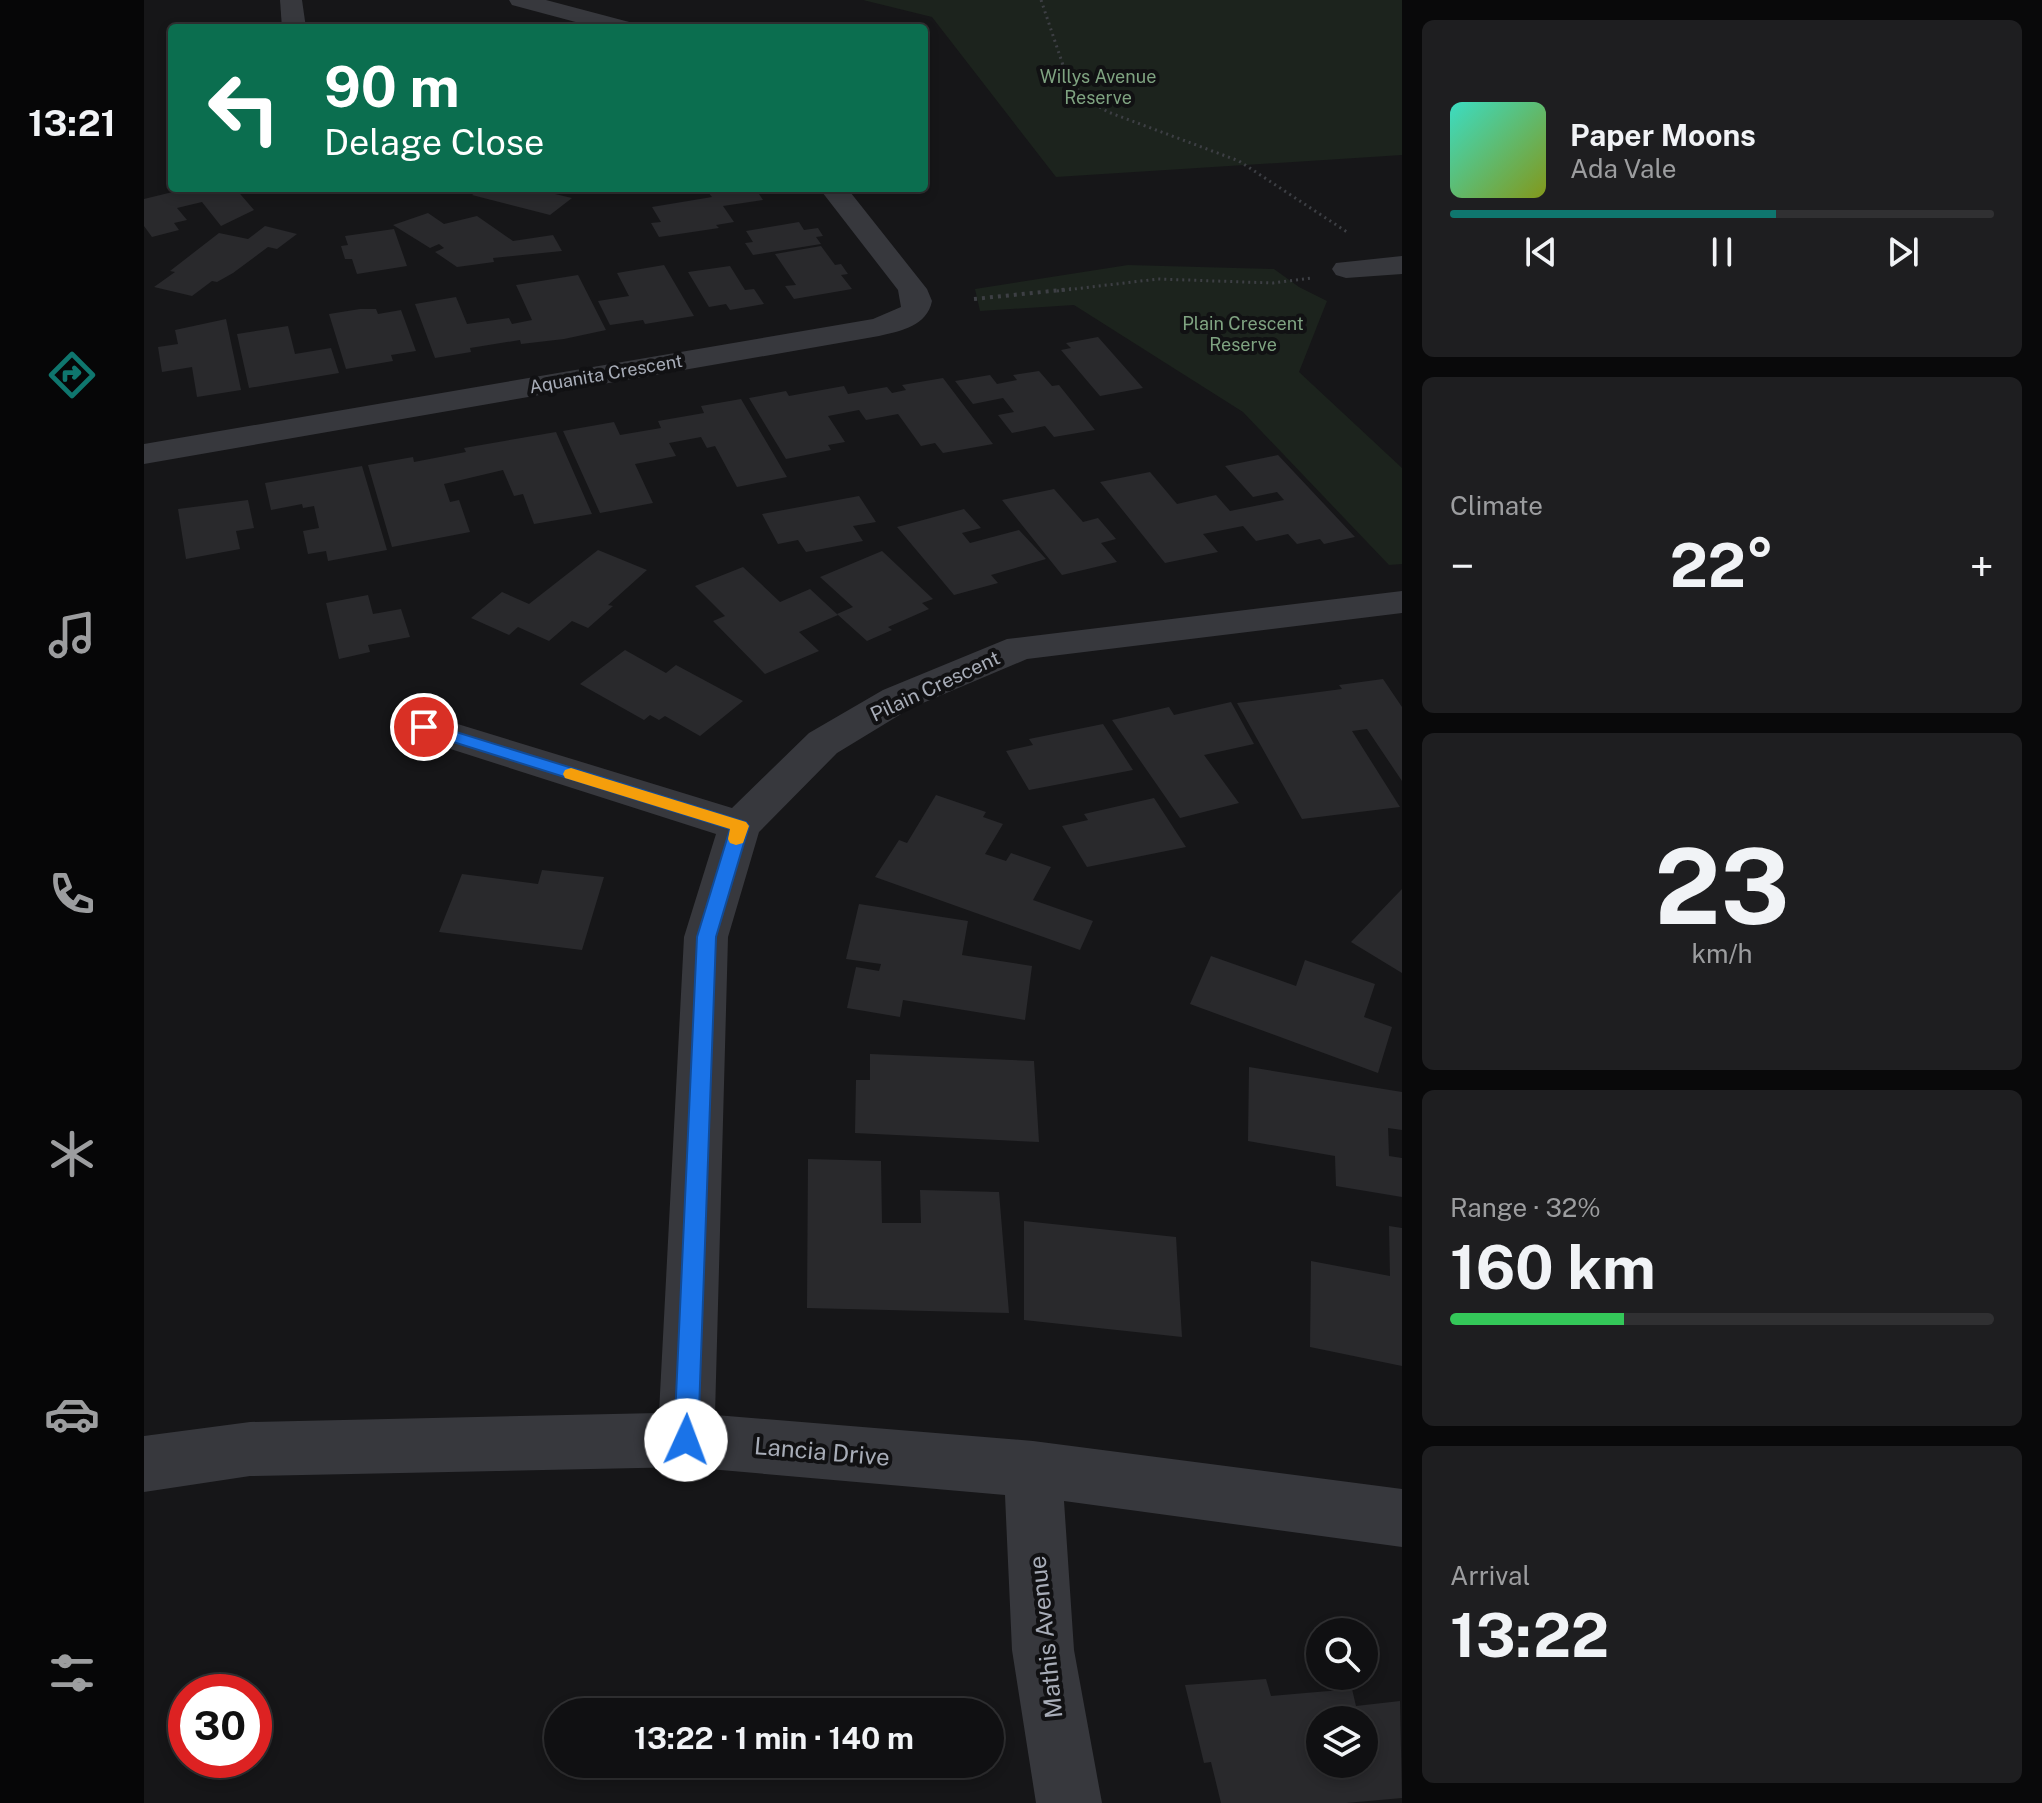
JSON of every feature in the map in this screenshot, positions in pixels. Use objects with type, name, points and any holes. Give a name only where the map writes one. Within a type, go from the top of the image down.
[{"type":"street","points":[[291,0],[293,24]]},
{"type":"street","points":[[520,0],[610,24]]},
{"type":"street","name":"Aquanita Crescent","points":[[144,454],[879,327],[903,319],[915,311],[917,301],[912,289],[836,192]]},
{"type":"street","points":[[1356,268],[1402,265]]},
{"type":"street","name":"Pilain Crescent","points":[[686,1440],[706,937],[740,826],[823,743],[897,699],[1020,648],[1402,602]]},
{"type":"street","points":[[424,727],[740,826]]},
{"type":"street","name":"Lancia Drive","points":[[144,1464],[250,1449],[686,1440],[1033,1469],[1402,1518]]},
{"type":"street","name":"Mathis Avenue","points":[[1033,1469],[1043,1650],[1069,1803]]},
{"type":"path","points":[[974,299],[1161,279],[1298,280],[1356,268],[1359,247],[1347,232],[1252,167],[1108,112],[1084,98],[1066,74],[1041,0]]},
{"type":"green space","name":"Willys Avenue Reserve","points":[[863,0],[1402,0],[1402,155],[1056,177],[932,17]]},
{"type":"green space","name":"Plain Crescent Reserve","points":[[1128,265],[1274,269],[1299,287],[1327,301],[1299,372],[1402,468],[1402,564],[1389,565],[1243,412],[1074,305],[980,311],[975,289]]},
{"type":"building","points":[[173,192],[238,192],[254,210],[221,226],[202,202],[177,208],[187,220],[174,223],[179,230],[152,237],[144,226],[144,199]]},
{"type":"building","points":[[476,192],[546,192],[572,198],[550,215],[472,195]]},
{"type":"building","points":[[708,192],[758,192],[763,200],[723,206],[734,222],[716,225],[719,228],[659,237],[651,223],[661,222],[652,207],[712,197]]},
{"type":"building","points":[[428,213],[444,224],[477,216],[513,241],[553,235],[562,251],[493,258],[494,262],[457,267],[435,252],[444,248],[439,244],[430,248],[393,225]]},
{"type":"building","points":[[799,222],[804,230],[818,228],[823,236],[816,237],[821,244],[753,255],[745,243],[753,242],[746,231]]},
{"type":"building","points":[[265,226],[297,234],[277,249],[268,247],[233,273],[217,282],[212,281],[192,296],[154,287],[219,233],[248,239]]},
{"type":"building","points":[[394,229],[407,266],[357,274],[352,259],[345,259],[341,246],[348,245],[345,236]]},
{"type":"building","points":[[821,246],[835,265],[841,264],[848,274],[841,275],[852,289],[794,299],[785,286],[796,285],[775,254]]},
{"type":"building","points":[[664,265],[694,316],[645,324],[643,320],[610,325],[598,301],[629,296],[617,273]]},
{"type":"building","points":[[730,266],[745,290],[754,289],[764,304],[730,310],[726,304],[709,307],[688,272]]},
{"type":"building","points":[[578,275],[606,330],[564,339],[521,344],[520,340],[470,348],[471,352],[435,358],[415,304],[456,297],[467,324],[509,318],[512,324],[532,320],[516,285]]},
{"type":"building","points":[[376,309],[378,314],[401,310],[416,351],[391,355],[393,361],[346,369],[329,314]]},
{"type":"building","points":[[226,319],[241,390],[197,397],[192,367],[162,372],[158,347],[178,344],[175,330]]},
{"type":"building","points":[[288,326],[295,354],[331,348],[339,373],[249,388],[237,334]]},
{"type":"building","points":[[1098,337],[1143,388],[1100,396],[1061,350],[1071,348],[1066,343]]},
{"type":"building","points":[[1039,371],[1052,386],[1059,385],[1095,430],[1054,437],[1045,426],[1012,433],[998,415],[1014,412],[1003,398],[973,404],[955,381],[990,375],[997,384],[1017,380],[1013,375]]},
{"type":"building","points":[[943,378],[993,444],[943,453],[935,443],[921,446],[898,414],[866,420],[859,410],[828,416],[845,442],[828,445],[831,450],[786,459],[749,398],[786,391],[789,396],[844,386],[848,394],[887,387],[892,393],[906,390],[902,385]]},
{"type":"building","points":[[741,399],[787,477],[737,487],[715,446],[707,448],[701,437],[669,443],[676,456],[635,464],[653,503],[600,513],[563,431],[614,422],[620,435],[661,428],[658,421],[704,413],[701,406]]},
{"type":"building","points":[[556,432],[592,514],[534,524],[523,494],[514,496],[503,470],[444,484],[450,502],[459,500],[470,532],[392,547],[368,465],[413,457],[414,462],[466,452],[464,448]]},
{"type":"building","points":[[1278,455],[1355,537],[1324,544],[1320,539],[1297,544],[1288,534],[1256,541],[1243,526],[1203,534],[1218,552],[1165,563],[1100,482],[1150,472],[1177,504],[1216,495],[1230,511],[1284,500],[1277,492],[1253,497],[1225,466]]},
{"type":"building","points":[[362,466],[387,550],[328,561],[326,551],[308,554],[303,531],[319,528],[314,506],[303,508],[302,504],[271,510],[265,483]]},
{"type":"building","points":[[1054,489],[1083,522],[1098,518],[1116,539],[1101,543],[1117,562],[1062,575],[1002,500]]},
{"type":"building","points":[[859,496],[876,522],[853,526],[863,541],[806,552],[798,540],[778,544],[762,514]]},
{"type":"building","points":[[248,500],[254,528],[236,531],[240,549],[186,559],[178,509]]},
{"type":"building","points":[[964,509],[981,528],[962,533],[970,543],[1019,530],[1046,559],[991,575],[998,583],[954,595],[897,527]]},
{"type":"building","points":[[598,550],[647,570],[588,628],[572,621],[549,641],[518,627],[509,635],[471,618],[502,592],[529,604]]},
{"type":"building","points":[[882,551],[933,599],[922,603],[929,609],[888,627],[892,630],[867,641],[837,614],[853,607],[820,577]]},
{"type":"building","points":[[743,567],[780,602],[810,589],[838,615],[799,632],[819,651],[765,674],[713,621],[725,616],[695,586]]},
{"type":"building","points":[[368,595],[373,614],[401,609],[410,637],[368,645],[370,652],[339,659],[326,603]]},
{"type":"building","points":[[625,650],[666,673],[676,665],[743,701],[700,736],[665,716],[659,720],[650,715],[644,720],[580,684]]},
{"type":"building","points":[[1383,679],[1402,707],[1402,781],[1367,729],[1352,731],[1400,807],[1302,819],[1237,703],[1342,689],[1339,685]]},
{"type":"building","points":[[1231,702],[1254,744],[1204,755],[1239,803],[1180,818],[1112,720],[1169,707],[1174,715]]},
{"type":"building","points":[[1103,724],[1133,770],[1029,790],[1006,751],[1033,745],[1029,739]]},
{"type":"building","points":[[936,795],[986,812],[983,817],[1003,824],[985,854],[1006,861],[1011,853],[1051,867],[1033,900],[1093,921],[1080,950],[875,877],[899,840],[907,843]]},
{"type":"building","points":[[1154,798],[1186,847],[1087,867],[1062,826],[1088,820],[1084,814]]},
{"type":"building","points":[[542,870],[604,877],[582,950],[439,932],[462,874],[538,884]]},
{"type":"building","points":[[1402,889],[1402,973],[1351,942]]},
{"type":"building","points":[[859,904],[968,921],[962,955],[1032,966],[1025,1020],[903,1000],[900,1017],[847,1008],[856,967],[879,971],[881,964],[846,959]]},
{"type":"building","points":[[1211,956],[1296,986],[1305,960],[1375,984],[1364,1017],[1392,1027],[1378,1073],[1190,1004]]},
{"type":"building","points":[[870,1054],[1034,1061],[1039,1142],[855,1133],[856,1080],[870,1080]]},
{"type":"building","points":[[1249,1067],[1402,1092],[1402,1130],[1388,1128],[1389,1156],[1402,1158],[1402,1197],[1336,1186],[1335,1156],[1248,1141]]},
{"type":"building","points":[[808,1159],[881,1161],[882,1223],[921,1223],[920,1190],[999,1192],[1009,1313],[807,1308]]},
{"type":"building","points":[[1024,1221],[1176,1237],[1182,1337],[1024,1320]]},
{"type":"building","points":[[1389,1226],[1402,1228],[1402,1366],[1310,1347],[1311,1261],[1390,1276]]},
{"type":"building","points":[[1266,1679],[1271,1696],[1352,1690],[1356,1706],[1400,1701],[1402,1798],[1346,1803],[1221,1803],[1211,1762],[1204,1763],[1185,1685]]},
{"type":"slow traffic","points":[[571,774],[740,826],[736,839]]},
{"type":"route","points":[[424,727],[740,826],[706,937],[686,1440]]}]
